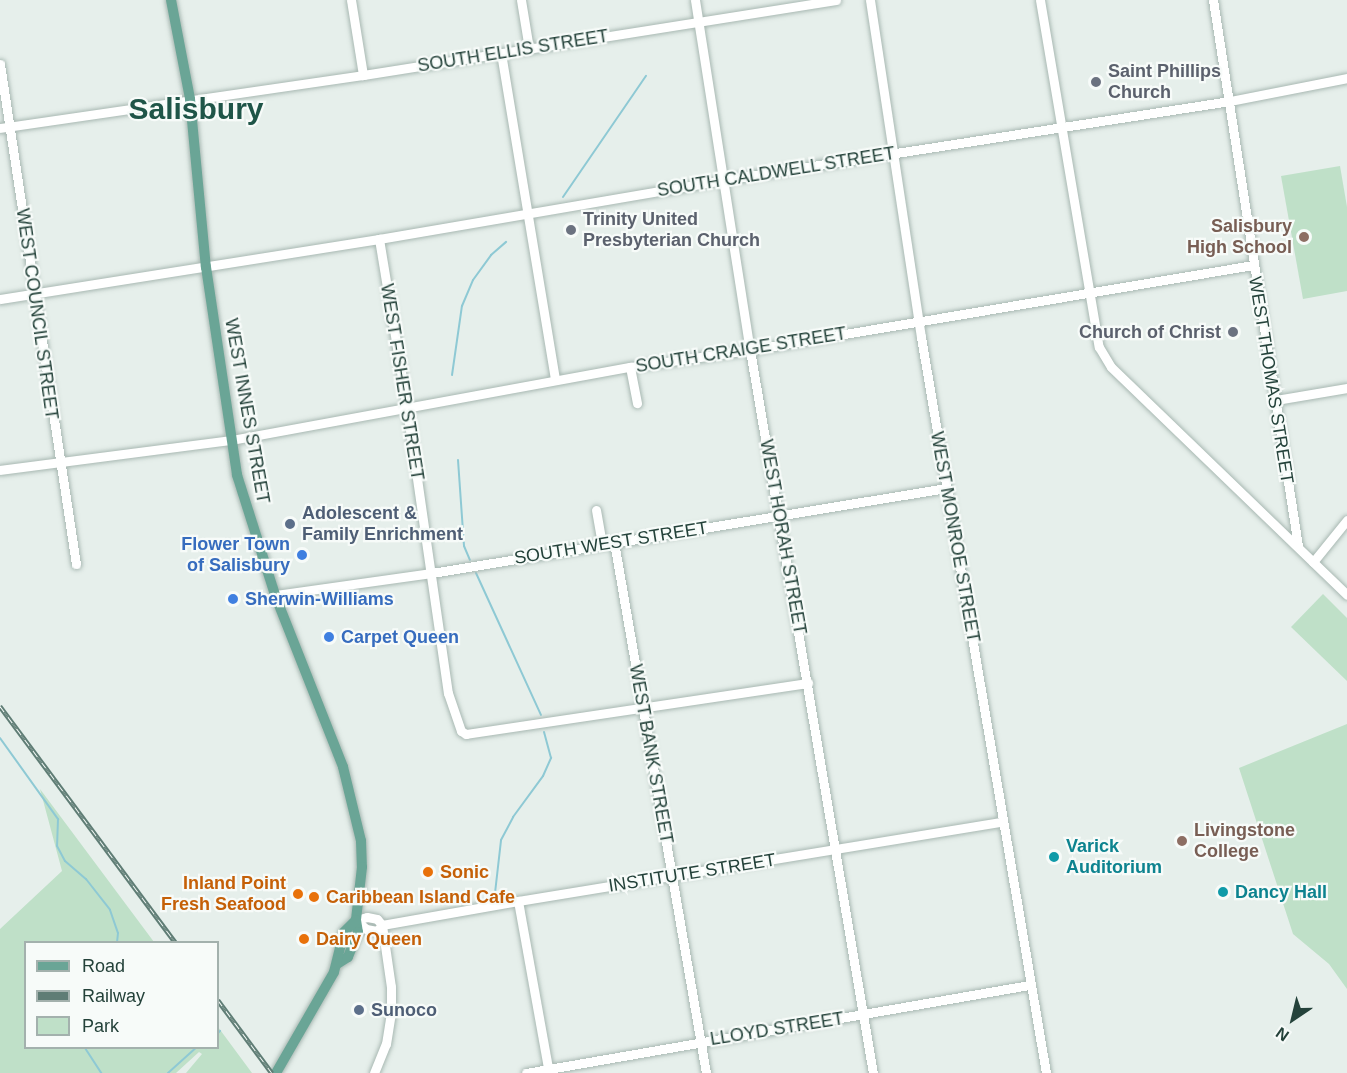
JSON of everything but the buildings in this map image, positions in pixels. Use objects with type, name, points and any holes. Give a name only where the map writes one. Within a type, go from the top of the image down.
[{"type":"main road","name":"WEST INNES STREET","points":[[171,0],[190,99],[206,267],[231,440],[247,510],[275,595],[343,766],[355,813],[362,867],[356,920],[344,932],[337,952],[337,964],[276,1073]]},
{"type":"street","points":[[351,0],[363,75]]},
{"type":"street","points":[[521,0],[529,49]]},
{"type":"street","name":"WEST HORAH STREET","points":[[695,0],[750,350],[873,1073]]},
{"type":"street","name":"SOUTH ELLIS STREET","points":[[5,127],[363,75],[836,0]]},
{"type":"street","name":"WEST MONROE STREET","points":[[870,0],[946,488],[1004,822],[1029,985],[1046,1073]]},
{"type":"street","points":[[1040,0],[1088,293],[1099,346],[1111,367],[1347,595]]},
{"type":"street","name":"WEST THOMAS STREET","points":[[1213,0],[1298,546]]},
{"type":"street","points":[[501,53],[555,380]]},
{"type":"street","name":"WEST COUNCIL STREET","points":[[0,64],[5,127],[76,564]]},
{"type":"street","name":"SOUTH CALDWELL STREET","points":[[0,299],[379,239],[723,180],[1230,101],[1347,78]]},
{"type":"street","name":"WEST FISHER STREET","points":[[379,239],[432,573],[448,693],[461,731],[466,734],[642,707]]},
{"type":"street","name":"SOUTH CRAIGE STREET","points":[[0,470],[231,440],[630,367],[750,350],[1253,265]]},
{"type":"street","points":[[630,367],[638,402]]},
{"type":"street","points":[[1276,400],[1347,388]]},
{"type":"street","name":"SOUTH WEST STREET","points":[[275,595],[432,573],[946,488]]},
{"type":"street","points":[[596,510],[602,544]]},
{"type":"street","points":[[1313,562],[1347,519]]},
{"type":"street","name":"WEST BANK STREET","points":[[614,542],[706,1073]]},
{"type":"street","points":[[642,707],[808,683]]},
{"type":"street","name":"INSTITUTE STREET","points":[[356,920],[366,929],[377,931],[382,925],[518,901],[1004,822]]},
{"type":"street","points":[[518,901],[548,1071]]},
{"type":"street","points":[[374,1073],[386,1044],[391,1014],[391,987],[382,925]]},
{"type":"street","name":"LLOYD STREET","points":[[526,1073],[548,1071],[701,1041],[864,1016],[1029,985]]},
{"type":"green space","points":[[1340,166],[1347,207],[1347,291],[1303,299],[1281,176]]},
{"type":"green space","points":[[1323,594],[1347,618],[1347,681],[1291,627]]},
{"type":"green space","points":[[1347,724],[1347,989],[1329,964],[1293,934],[1239,768]]},
{"type":"green space","points":[[40,789],[153,941],[24,941],[24,1049],[219,1049],[219,1028],[252,1073],[186,1073],[202,1054],[199,1052],[176,1073],[0,1073],[0,929],[62,871]]},
{"type":"waterway","points":[[563,197],[646,76]]},
{"type":"waterway","points":[[452,375],[462,306],[473,280],[491,255],[506,242]]},
{"type":"waterway","points":[[458,460],[464,546],[470,560]]},
{"type":"waterway","points":[[476,573],[541,715]]},
{"type":"waterway","points":[[495,893],[501,840],[513,817],[543,776],[551,758],[544,732]]},
{"type":"waterway","points":[[0,738],[58,819],[57,846],[65,861],[86,879],[110,910],[118,933],[117,941]]},
{"type":"waterway","points":[[86,1049],[101,1073]]},
{"type":"waterway","points":[[168,1073],[195,1049]]},
{"type":"railway","points":[[0,706],[174,941]]},
{"type":"railway","points":[[219,1001],[272,1073]]},
{"type":"place","name":"Saint Phillips Church","points":[[1096,82]]},
{"type":"place","name":"Trinity United Presbyterian Church","points":[[571,230]]},
{"type":"place","name":"Salisbury High School","points":[[1304,237]]},
{"type":"place","name":"Church of Christ","points":[[1233,332]]},
{"type":"place","name":"Adolescent & Family Enrichment","points":[[290,524]]},
{"type":"place","name":"Flower Town of Salisbury","points":[[302,555]]},
{"type":"place","name":"Sherwin-Williams","points":[[233,599]]},
{"type":"place","name":"Carpet Queen","points":[[329,637]]},
{"type":"place","name":"Livingstone College","points":[[1182,841]]},
{"type":"place","name":"Varick Auditorium","points":[[1054,857]]},
{"type":"place","name":"Sonic","points":[[428,872]]},
{"type":"place","name":"Dancy Hall","points":[[1223,892]]},
{"type":"place","name":"Inland Point Fresh Seafood","points":[[298,894]]},
{"type":"place","name":"Caribbean Island Cafe","points":[[314,897]]},
{"type":"place","name":"Dairy Queen","points":[[304,939]]},
{"type":"place","name":"Sunoco","points":[[359,1010]]},
{"type":"district","name":"Salisbury","points":[[196,109]]}]
